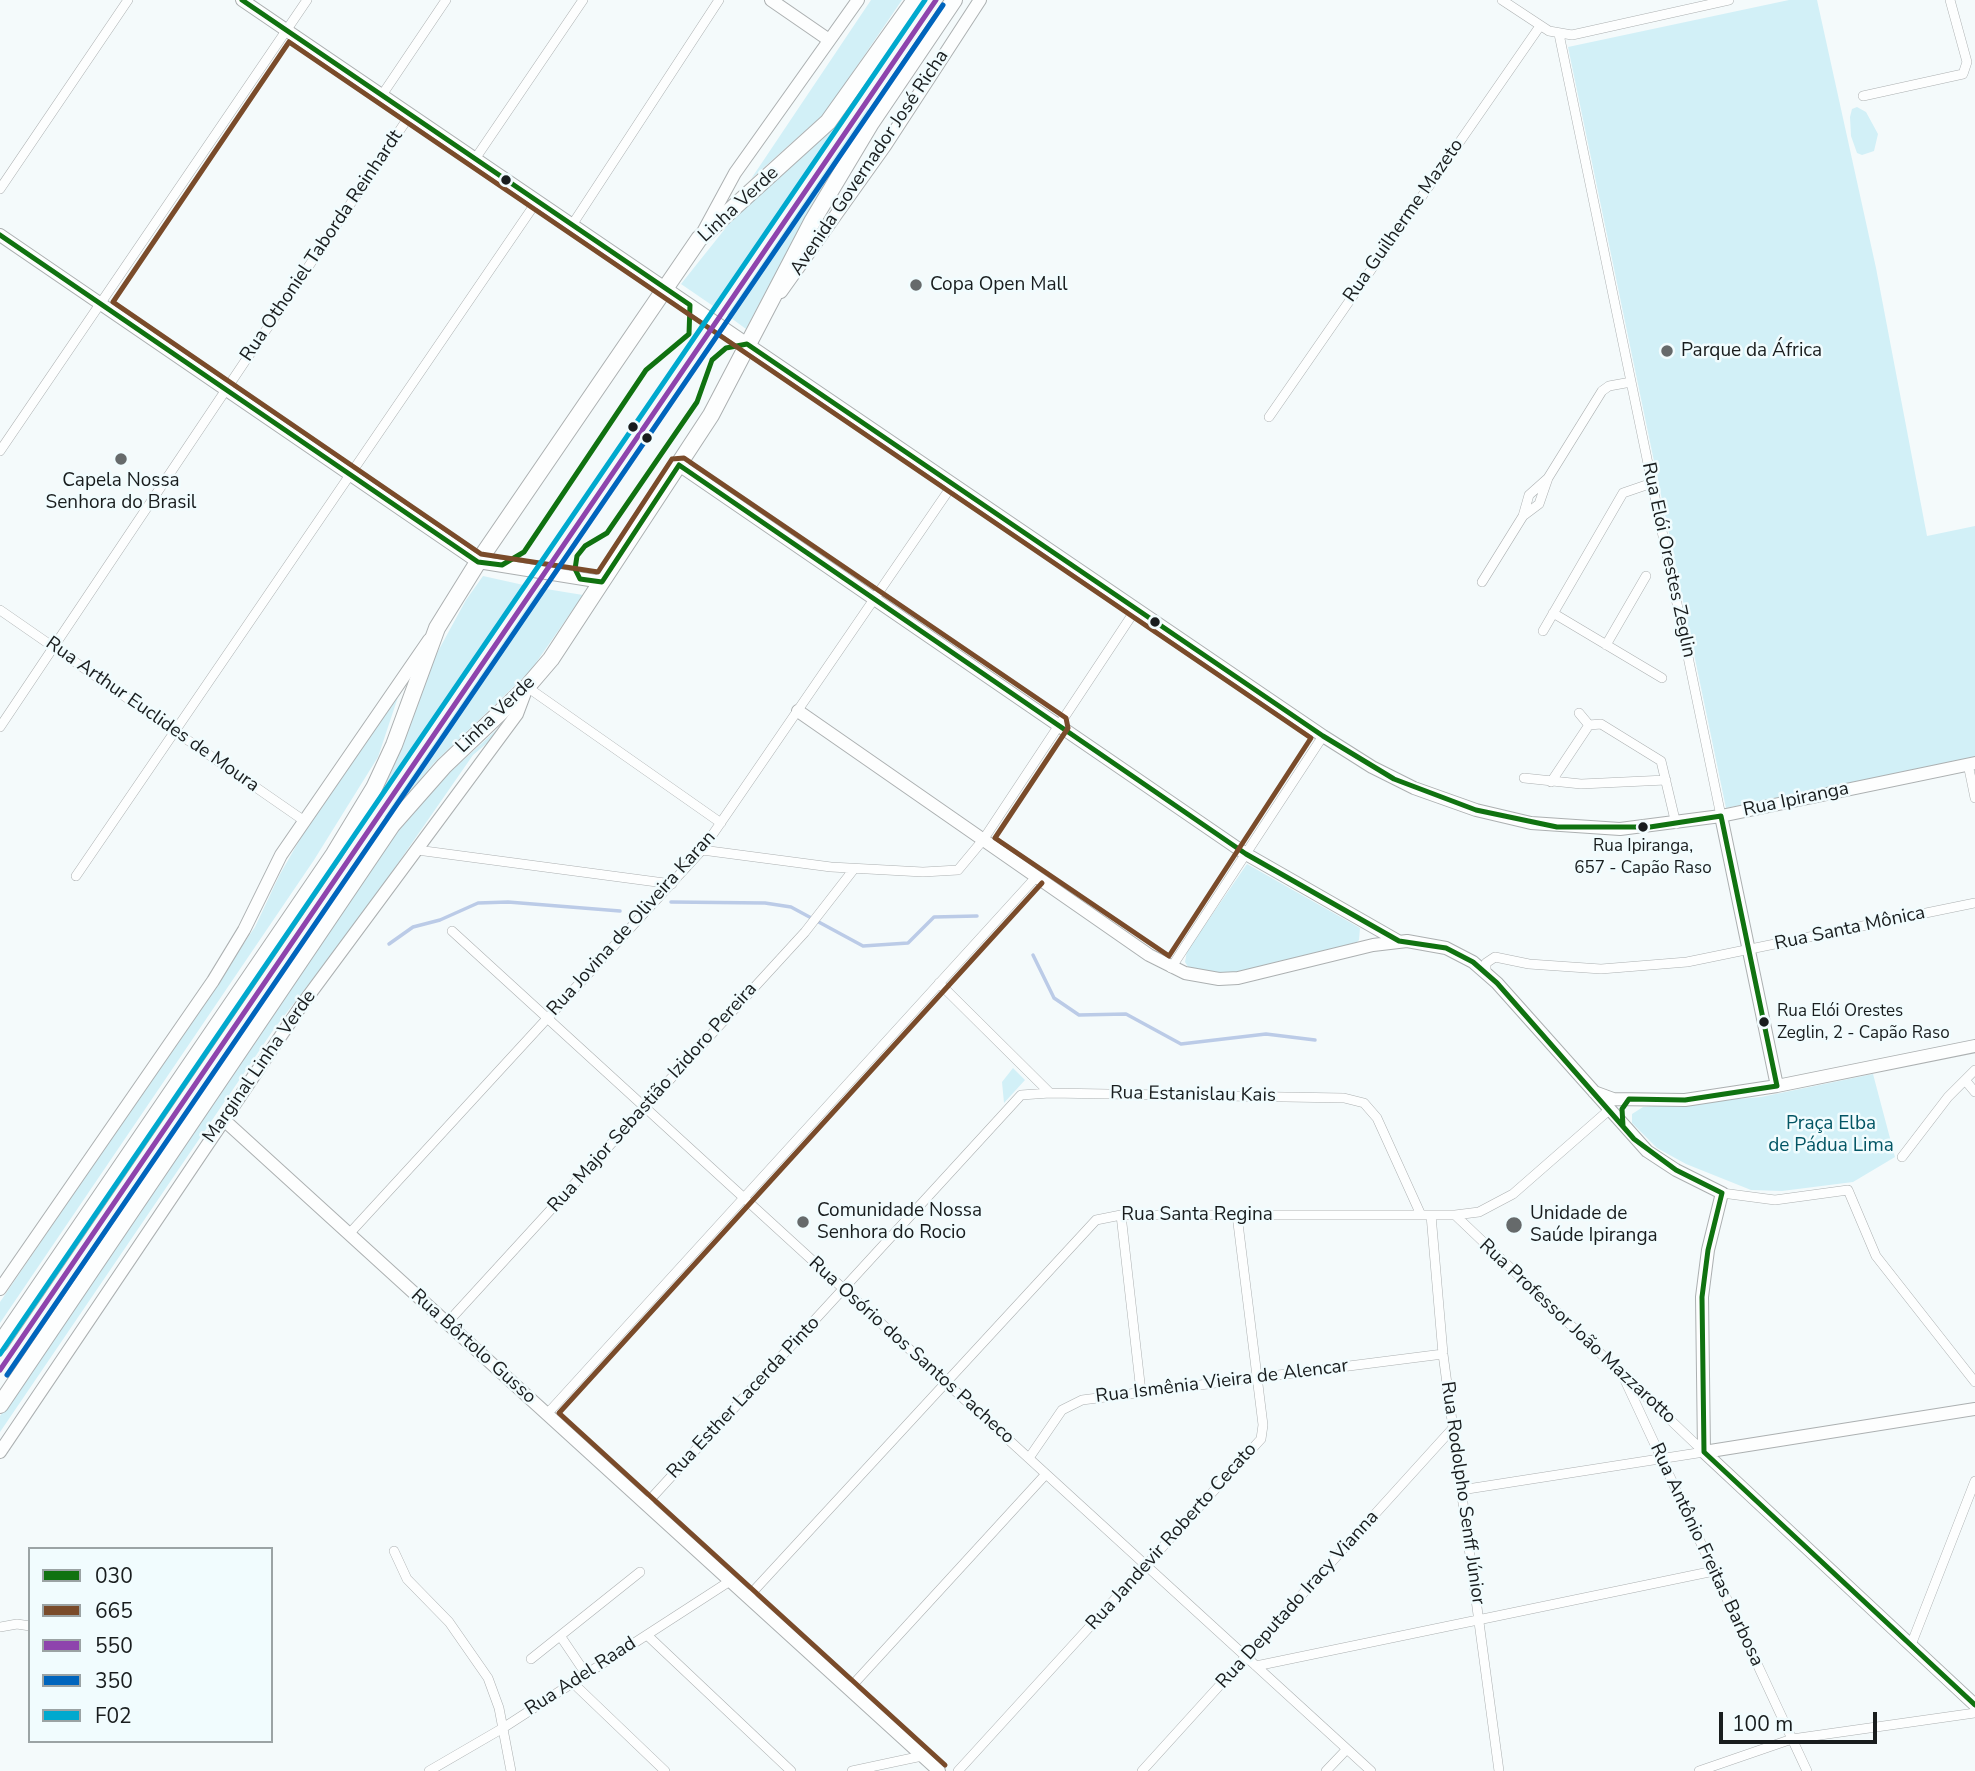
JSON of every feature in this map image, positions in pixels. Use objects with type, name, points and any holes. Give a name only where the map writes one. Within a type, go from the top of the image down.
[{"type":"highway","name":"Linha Verde","points":[[0,1344],[334,854],[374,788],[394,745],[437,628],[478,562],[699,239],[828,122],[915,0]]},
{"type":"highway","name":"Linha Verde","points":[[0,1405],[393,825],[444,766],[527,687],[551,659],[680,465],[784,271],[870,123],[954,0]]},
{"type":"main road","name":"Rua Ipiranga","points":[[242,0],[1323,736],[1394,779],[1456,804],[1502,817],[1591,829],[1676,824],[1971,763]]},
{"type":"main road","points":[[771,0],[829,40]]},
{"type":"main road","points":[[699,239],[735,173],[858,0]]},
{"type":"main road","name":"Avenida Governador José Richa","points":[[758,323],[877,157],[980,0]]},
{"type":"main road","points":[[0,235],[478,562],[602,582]]},
{"type":"main road","points":[[680,465],[1246,854],[1399,941]]},
{"type":"main road","points":[[0,1289],[213,981],[303,820],[437,628]]},
{"type":"main road","name":"Marginal Linha Verde","points":[[0,1452],[301,1006],[517,714],[527,687]]},
{"type":"main road","points":[[798,710],[1171,968],[1201,977],[1238,978],[1373,944],[1399,941],[1427,943],[1460,953],[1486,973],[1623,1126],[1660,1161],[1722,1192],[1708,1250],[1702,1297],[1704,1452],[1975,1409]]},
{"type":"main road","name":"Rua Elói Orestes Zeglin","points":[[1721,816],[1777,1086]]},
{"type":"main road","points":[[1591,1090],[1605,1097],[1685,1100],[1777,1086],[1975,1046]]},
{"type":"main road","points":[[1623,1126],[1622,1109],[1629,1099]]},
{"type":"main road","name":"Rua Bôrtolo Gusso","points":[[224,1120],[939,1771]]},
{"type":"main road","name":"Rua Professor João Mazzarotto","points":[[1704,1452],[1975,1705]]},
{"type":"street","points":[[0,189],[128,0]]},
{"type":"street","points":[[0,451],[307,0]]},
{"type":"street","points":[[382,95],[446,0]]},
{"type":"street","points":[[475,159],[583,0]]},
{"type":"street","points":[[572,225],[719,0]]},
{"type":"street","points":[[1502,0],[1540,26],[1559,34],[1598,31],[1729,0]]},
{"type":"street","points":[[1863,96],[1963,74],[1967,62],[1950,0]]},
{"type":"street","name":"Rua Guilherme Mazeto","points":[[1269,417],[1540,26]]},
{"type":"street","name":"Rua Elói Orestes Zeglin","points":[[1559,34],[1721,816]]},
{"type":"street","name":"Rua Othoniel Taborda Reinhardt","points":[[0,727],[410,115]]},
{"type":"street","points":[[76,876],[537,201]]},
{"type":"street","points":[[1482,582],[1523,516],[1539,503],[1548,478],[1605,388],[1631,382]]},
{"type":"street","name":"Rua Jovina de Oliveira Karan","points":[[349,1234],[702,850],[953,484]]},
{"type":"street","points":[[1543,631],[1623,493],[1652,484]]},
{"type":"street","points":[[1606,645],[1646,576]]},
{"type":"street","points":[[702,850],[854,869],[949,872],[963,866],[1136,609]]},
{"type":"street","name":"Rua Arthur Euclides de Moura","points":[[0,610],[303,820]]},
{"type":"street","points":[[1553,613],[1662,678]]},
{"type":"street","points":[[527,687],[722,822]]},
{"type":"street","points":[[1579,713],[1589,725],[1609,727],[1661,761],[1676,824]]},
{"type":"street","points":[[1552,782],[1589,725]]},
{"type":"street","points":[[1171,968],[1323,736]]},
{"type":"street","points":[[1971,763],[1975,797]]},
{"type":"street","points":[[1524,778],[1605,785],[1666,780]]},
{"type":"street","points":[[416,850],[672,884]]},
{"type":"street","name":"Rua Major Sebastião Izidoro Pereira","points":[[447,1323],[805,932],[854,869]]},
{"type":"street","points":[[547,1414],[1036,877]]},
{"type":"street","name":"Rua Santa Mônica","points":[[1486,973],[1488,961],[1499,958],[1571,968],[1628,968],[1687,962],[1975,903]]},
{"type":"street","name":"Rua Osório dos Santos Pacheco","points":[[452,931],[1371,1771]]},
{"type":"street","points":[[939,983],[1050,1093]]},
{"type":"street","points":[[1902,1157],[1975,1070]]},
{"type":"street","points":[[1965,1080],[1975,1092]]},
{"type":"street","name":"Rua Estanislau Kais","points":[[1050,1093],[1355,1100],[1364,1103],[1377,1118],[1421,1215]]},
{"type":"street","name":"Rua Esther Lacerda Pinto","points":[[646,1504],[1021,1095],[1050,1093]]},
{"type":"street","name":"Rua Santa Regina","points":[[748,1597],[1096,1220],[1121,1215],[1455,1215],[1479,1212],[1503,1201],[1609,1110]]},
{"type":"street","points":[[1722,1192],[1740,1198],[1776,1200],[1848,1190],[1876,1256],[1975,1382]]},
{"type":"street","points":[[1121,1215],[1141,1392]]},
{"type":"street","name":"Rua Jandevir Roberto Cecato","points":[[958,1771],[1258,1444],[1264,1425],[1237,1215]]},
{"type":"street","name":"Rua Rodolpho Senff Júnior","points":[[1431,1215],[1443,1354],[1499,1771]]},
{"type":"street","name":"Rua Professor João Mazzarotto","points":[[1455,1215],[1704,1452]]},
{"type":"street","name":"Rua Ismênia Vieira de Alencar","points":[[1029,1458],[1054,1419],[1071,1405],[1095,1398],[1443,1354]]},
{"type":"street","name":"Rua Antônio Freitas Barbosa","points":[[1623,1376],[1807,1771]]},
{"type":"street","name":"Rua Deputado Iracy Vianna","points":[[1142,1771],[1453,1429]]},
{"type":"street","points":[[1461,1490],[1704,1452]]},
{"type":"street","points":[[849,1689],[1046,1474]]},
{"type":"street","points":[[1911,1645],[1975,1481]]},
{"type":"street","points":[[394,1551],[407,1579],[449,1622],[479,1663],[495,1693],[511,1771]]},
{"type":"street","points":[[1256,1666],[1714,1571]]},
{"type":"street","points":[[531,1659],[640,1572]]},
{"type":"street","name":"Rua Adel Raad","points":[[429,1771],[503,1728],[730,1581]]},
{"type":"street","points":[[0,1627],[17,1624],[28,1626]]},
{"type":"street","points":[[646,1635],[791,1771]]},
{"type":"street","points":[[561,1637],[586,1674]]},
{"type":"street","points":[[573,1683],[665,1771]]},
{"type":"street","points":[[1699,1771],[1792,1739],[1975,1713]]},
{"type":"street","points":[[1326,1771],[1347,1749]]},
{"type":"street","points":[[852,1771],[922,1756]]},
{"type":"green space","points":[[871,0],[902,0],[825,113],[751,179]]},
{"type":"green space","points":[[1789,0],[1817,0],[1876,268],[1927,536],[1975,526],[1975,757],[1726,808],[1568,47]]},
{"type":"green space","points":[[854,100],[857,102],[716,308],[681,284],[736,215],[809,150]]},
{"type":"green space","points":[[1857,107],[1866,112],[1878,134],[1874,151],[1862,155],[1857,153],[1851,136],[1850,117],[1852,109]]},
{"type":"green space","points":[[867,109],[870,111],[814,201],[746,329],[727,315]]},
{"type":"green space","points":[[483,576],[528,586],[374,810],[371,808],[431,664],[466,600]]},
{"type":"green space","points":[[540,588],[583,595],[531,670],[434,763],[387,819],[384,817]]},
{"type":"green space","points":[[398,697],[378,757],[314,860],[0,1323],[0,1302],[255,927],[279,876],[312,818]]},
{"type":"green space","points":[[506,721],[491,747],[486,744],[473,755],[362,915],[274,1029],[0,1432],[0,1416],[398,831],[446,776]]},
{"type":"green space","points":[[1247,864],[1360,928],[1359,940],[1354,945],[1239,972],[1226,974],[1188,967],[1185,962],[1187,951]]},
{"type":"green space","points":[[1013,1068],[1025,1080],[1004,1103],[1002,1082]]},
{"type":"green space","name":"Praça Elba de Pádua Lima","points":[[1873,1074],[1895,1157],[1853,1182],[1782,1191],[1751,1190],[1686,1164],[1657,1148],[1632,1123],[1632,1114],[1643,1107],[1761,1097]]},
{"type":"waterway","points":[[389,944],[413,927],[440,920],[478,903],[508,902],[620,911]]},
{"type":"waterway","points":[[671,902],[765,903],[791,907],[863,946],[908,943],[934,917],[977,916]]},
{"type":"waterway","points":[[1033,955],[1054,998],[1079,1015],[1126,1014],[1181,1044],[1266,1034],[1315,1040]]},
{"type":"transit line","name":"030","points":[[0,235],[478,562],[502,565],[524,552],[646,370],[689,334],[690,305],[242,0]]},
{"type":"transit line","name":"F02","points":[[0,1354],[925,0]]},
{"type":"transit line","name":"550","points":[[0,1370],[936,0]]},
{"type":"transit line","name":"350","points":[[7,1375],[943,5]]},
{"type":"transit line","name":"665","points":[[289,42],[1311,738],[1169,956],[995,838],[1068,728],[1066,718],[684,458],[672,459],[598,572],[481,554],[113,302],[289,42]]},
{"type":"transit line","name":"030","points":[[1623,1126],[1622,1109],[1629,1099],[1685,1100],[1777,1086],[1721,816],[1650,827],[1557,827],[1476,810],[1394,779],[1323,736],[747,344],[726,348],[712,360],[697,402],[607,533],[585,546],[577,556],[575,569],[580,579],[602,582],[679,465],[1246,854],[1399,941],[1446,948],[1473,962],[1497,983],[1634,1139],[1676,1170],[1722,1193],[1708,1250],[1702,1297],[1704,1452],[1975,1705]]},
{"type":"transit line","name":"665","points":[[945,1765],[559,1413],[1042,883]]},
{"type":"place","name":"Copa Open Mall","points":[[916,285]]},
{"type":"place","name":"Parque da África","points":[[1667,351]]},
{"type":"place","name":"Capela Nossa Senhora do Brasil","points":[[121,459]]},
{"type":"place","name":"Rua Ipiranga, 657 - Capão Raso","points":[[1643,827]]},
{"type":"place","name":"Rua Elói Orestes Zeglin, 2 - Capão Raso","points":[[1764,1022]]},
{"type":"place","name":"Comunidade Nossa Senhora do Rocio","points":[[803,1222]]},
{"type":"place","name":"Unidade de Saúde Ipiranga","points":[[1514,1225]]}]
